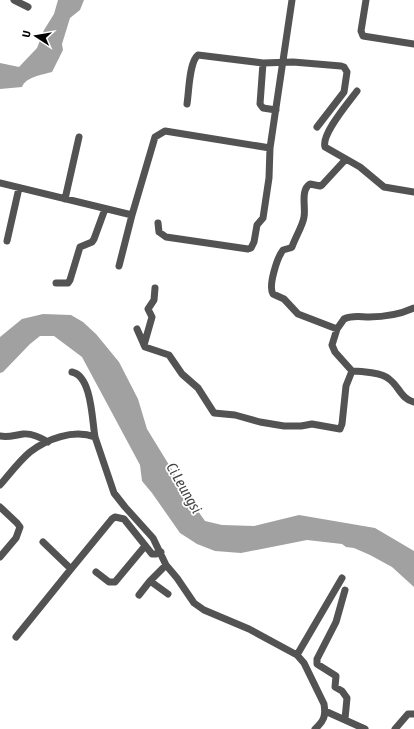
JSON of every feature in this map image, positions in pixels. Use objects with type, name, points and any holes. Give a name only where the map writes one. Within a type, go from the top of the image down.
[{"type":"street","points":[[14,0],[28,7]]},
{"type":"street","points":[[158,223],[159,232],[166,237],[248,249],[251,248],[254,242],[257,225],[263,218],[270,178],[270,148],[292,0]]},
{"type":"street","points":[[366,0],[362,31],[363,36],[414,44]]},
{"type":"street","points":[[187,104],[192,64],[194,58],[198,55],[263,63],[293,62],[341,66],[346,69],[347,75],[344,92],[317,127]]},
{"type":"street","points":[[263,63],[260,104],[263,108],[276,110]]},
{"type":"street","points":[[357,91],[329,130],[324,140],[325,147],[360,168],[384,187],[414,192]]},
{"type":"street","points":[[119,266],[155,137],[165,131],[270,148]]},
{"type":"street","points":[[65,199],[79,137]]},
{"type":"street","points":[[337,329],[298,314],[289,303],[273,294],[271,290],[275,266],[279,256],[283,250],[292,247],[304,218],[305,193],[307,186],[310,184],[322,185],[346,159]]},
{"type":"street","points":[[0,183],[132,215]]},
{"type":"street","points":[[7,240],[19,188]]},
{"type":"street","points":[[56,283],[68,283],[70,280],[80,247],[92,242],[94,239],[105,209]]},
{"type":"street","points":[[144,345],[152,317],[148,309],[154,300],[155,288]]},
{"type":"street","points":[[414,308],[393,314],[372,317],[347,317],[342,321],[337,329],[333,340],[333,348],[352,371],[381,375],[388,378],[405,399],[414,402]]},
{"type":"street","points":[[137,329],[146,348],[169,355],[182,374],[198,388],[214,413],[235,415],[260,422],[284,426],[301,426],[312,424],[340,429],[342,424],[346,386],[352,371]]},
{"type":"street","points":[[72,372],[78,374],[85,383],[89,398],[95,437],[114,493],[153,538],[166,565],[198,607],[249,629],[296,655],[304,663],[324,704],[325,717],[322,723],[315,729]]},
{"type":"street","points":[[0,436],[5,437],[24,434],[33,435],[48,442]]},
{"type":"street","points":[[0,485],[29,453],[48,442],[71,435],[83,434],[95,437]]},
{"type":"street","points":[[0,507],[20,527],[16,538],[0,557]]},
{"type":"street","points":[[16,637],[112,518],[115,517],[124,519],[152,554],[160,552]]},
{"type":"street","points":[[43,542],[71,569]]},
{"type":"street","points":[[96,572],[109,582],[115,582],[146,546]]},
{"type":"street","points":[[138,595],[166,565]]},
{"type":"street","points":[[296,655],[342,578]]},
{"type":"street","points":[[150,581],[168,594]]},
{"type":"street","points":[[344,719],[347,698],[342,691],[335,687],[336,676],[317,664],[317,659],[336,622],[345,590]]},
{"type":"street","points":[[325,711],[365,729]]},
{"type":"street","points":[[395,729],[408,714],[414,714]]},
{"type":"shaded area","points":[[58,0],[84,0],[80,10],[70,18],[62,44],[63,50],[52,72],[30,79],[22,87],[0,89],[0,63],[19,67],[37,48],[44,30],[54,14]]},
{"type":"shaded area","points":[[43,314],[71,315],[83,322],[96,334],[119,362],[138,399],[147,429],[205,521],[222,525],[254,526],[299,515],[375,528],[414,551],[414,587],[392,567],[370,555],[354,548],[346,547],[342,544],[307,540],[241,553],[215,551],[197,544],[180,533],[142,481],[140,465],[82,357],[54,336],[40,336],[30,344],[3,372],[0,373],[0,337],[22,319]]},
{"type":"water label","name":"Ci Leungsi","points":[[184,488]]}]
